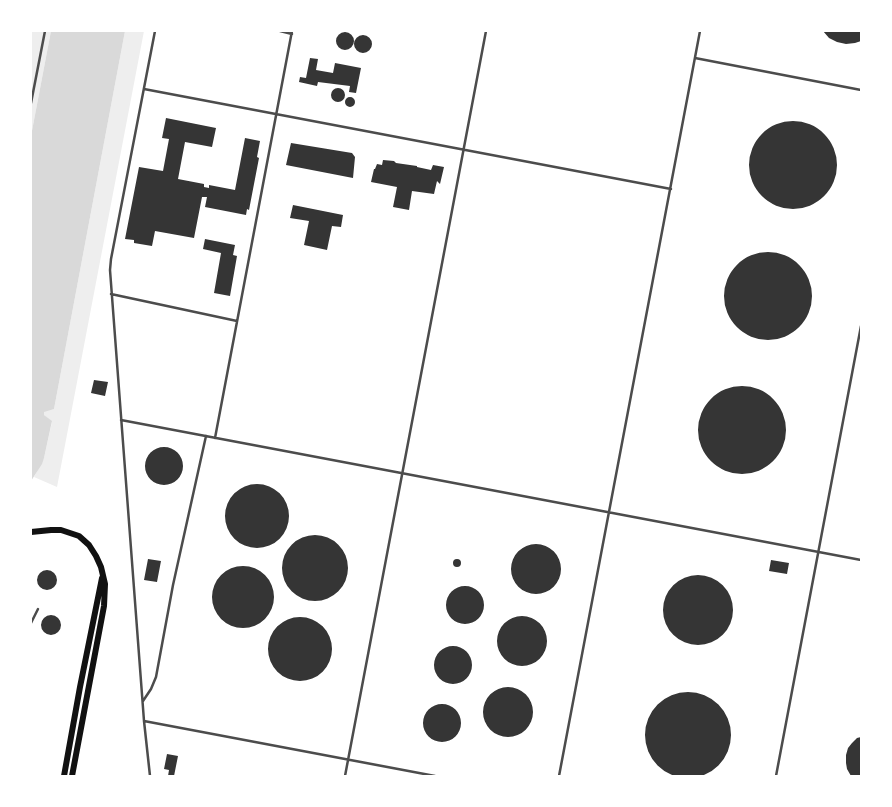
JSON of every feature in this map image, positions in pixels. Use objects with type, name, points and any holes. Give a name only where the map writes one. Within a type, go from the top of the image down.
[{"type":"main road","points":[[31,532],[56,530],[79,536],[89,545],[99,562],[105,584],[104,606],[72,776]]},
{"type":"main road","points":[[64,776],[102,572]]},
{"type":"lane","points":[[31,103],[45,31]]},
{"type":"lane","points":[[150,776],[144,721],[110,270],[155,31]]},
{"type":"lane","points":[[215,438],[292,32],[280,31]]},
{"type":"lane","points":[[345,776],[486,31]]},
{"type":"lane","points":[[559,776],[700,31]]},
{"type":"lane","points":[[696,58],[861,90]]},
{"type":"lane","points":[[144,89],[671,189]]},
{"type":"lane","points":[[112,294],[237,320]]},
{"type":"lane","points":[[776,776],[861,326]]},
{"type":"lane","points":[[121,420],[861,560]]},
{"type":"lane","points":[[143,701],[156,677],[173,585],[206,436]]},
{"type":"lane","points":[[31,623],[38,609]]},
{"type":"lane","points":[[144,721],[435,776]]},
{"type":"shaded area","points":[[31,31],[51,31],[31,136]]},
{"type":"shaded area","points":[[51,31],[125,31],[54,409],[44,412],[44,415],[52,421],[42,464],[31,481],[31,136]]},
{"type":"shaded area","points":[[125,31],[144,31],[57,487],[34,477],[44,458],[52,422],[44,415],[44,411],[54,409]]},
{"type":"building","points":[[823,31],[861,31],[861,41],[846,44],[837,42],[829,38]]},
{"type":"building","points":[[345,32],[351,35],[354,41],[351,47],[345,50],[339,47],[336,41],[339,35]]},
{"type":"building","points":[[363,35],[369,38],[372,44],[369,50],[363,53],[357,50],[354,44],[357,38]]},
{"type":"building","points":[[310,58],[318,59],[316,70],[333,73],[335,63],[361,68],[356,93],[349,92],[350,86],[318,82],[317,86],[299,82],[300,77],[306,78]]},
{"type":"building","points":[[335,88],[341,88],[345,95],[341,102],[335,102],[331,98],[331,92]]},
{"type":"building","points":[[348,97],[352,97],[355,102],[354,106],[348,107],[345,104],[345,100]]},
{"type":"building","points":[[166,118],[216,128],[212,147],[185,142],[178,179],[204,184],[204,187],[209,188],[209,185],[235,190],[245,138],[260,141],[257,157],[259,158],[249,210],[247,209],[246,215],[205,207],[207,197],[202,197],[194,238],[155,231],[152,246],[134,243],[134,240],[125,239],[139,167],[163,171],[169,139],[162,138]]},
{"type":"building","points":[[793,121],[810,125],[824,134],[833,148],[837,165],[833,182],[824,196],[810,205],[793,209],[776,205],[762,196],[753,182],[749,165],[753,148],[762,134],[776,125]]},
{"type":"building","points":[[291,143],[352,153],[355,157],[353,178],[286,165]]},
{"type":"building","points":[[383,160],[431,170],[433,165],[444,167],[440,184],[437,181],[434,194],[412,191],[409,210],[393,207],[397,187],[371,182],[374,169],[377,164],[382,165]]},
{"type":"building","points":[[293,205],[343,215],[341,227],[332,226],[327,250],[304,245],[309,221],[290,218]]},
{"type":"building","points":[[205,239],[235,245],[233,255],[237,256],[230,296],[214,293],[221,253],[203,249]]},
{"type":"building","points":[[768,252],[785,256],[799,265],[808,279],[812,296],[808,313],[799,327],[785,336],[768,340],[751,336],[737,327],[728,313],[724,296],[728,279],[737,265],[751,256]]},
{"type":"building","points":[[94,380],[108,382],[105,396],[91,393]]},
{"type":"building","points":[[742,386],[759,389],[767,393],[779,405],[783,413],[786,430],[783,447],[779,455],[767,467],[759,471],[742,474],[725,471],[717,467],[705,455],[701,447],[698,430],[701,413],[705,405],[717,393],[725,389]]},
{"type":"building","points":[[164,447],[171,448],[177,453],[182,459],[182,473],[177,479],[171,484],[164,485],[157,484],[151,479],[146,473],[145,466],[146,459],[151,453],[157,448]]},
{"type":"building","points":[[257,484],[275,490],[283,498],[289,516],[283,534],[275,542],[257,548],[239,542],[231,534],[225,516],[231,498],[239,490]]},
{"type":"building","points":[[315,535],[328,538],[338,545],[345,555],[348,568],[345,581],[338,591],[328,598],[315,601],[302,598],[292,591],[285,581],[282,568],[285,555],[292,545],[302,538]]},
{"type":"building","points":[[536,544],[546,546],[554,551],[559,559],[561,569],[559,579],[554,587],[546,592],[536,594],[526,592],[518,587],[513,579],[511,569],[513,559],[518,551],[526,546]]},
{"type":"building","points":[[148,559],[161,561],[157,582],[144,580]]},
{"type":"building","points":[[457,559],[461,563],[457,567],[453,563]]},
{"type":"building","points":[[771,560],[789,563],[787,574],[769,571]]},
{"type":"building","points":[[237,566],[249,566],[265,575],[272,585],[274,597],[272,609],[265,619],[249,628],[237,628],[226,623],[217,614],[212,603],[212,591],[217,580],[226,571]]},
{"type":"building","points":[[43,570],[51,570],[57,576],[57,584],[51,590],[43,590],[37,584],[37,576]]},
{"type":"building","points":[[705,575],[718,581],[727,590],[731,596],[733,610],[731,624],[723,635],[712,643],[691,645],[684,643],[673,635],[665,624],[663,603],[665,596],[673,585],[684,577]]},
{"type":"building","points":[[465,586],[479,591],[484,605],[479,619],[465,624],[451,619],[446,605],[451,591]]},
{"type":"building","points":[[47,615],[55,615],[61,621],[61,629],[55,635],[47,635],[41,629],[41,621]]},
{"type":"building","points":[[522,616],[532,618],[540,623],[545,631],[547,641],[545,651],[540,659],[532,664],[522,666],[512,664],[504,659],[499,651],[497,641],[499,631],[504,623],[512,618]]},
{"type":"building","points":[[294,617],[306,617],[323,626],[330,637],[332,649],[330,661],[323,672],[306,681],[294,681],[282,676],[273,667],[268,655],[268,643],[273,631],[282,622]]},
{"type":"building","points":[[453,646],[467,651],[472,665],[467,679],[453,684],[439,679],[434,665],[439,651]]},
{"type":"building","points":[[508,687],[526,694],[533,712],[526,730],[508,737],[490,730],[483,712],[490,694]]},
{"type":"building","points":[[688,692],[704,695],[712,699],[724,711],[728,719],[731,735],[728,751],[724,759],[712,771],[704,775],[688,778],[672,775],[664,771],[652,759],[648,751],[645,735],[648,719],[652,711],[664,699],[672,695]]},
{"type":"building","points":[[442,704],[456,709],[461,723],[456,737],[442,742],[428,737],[423,723],[428,709]]},
{"type":"building","points":[[861,737],[861,776],[851,776],[847,769],[846,755],[852,743]]},
{"type":"building","points":[[167,754],[178,756],[174,776],[168,776],[169,770],[164,769]]}]
